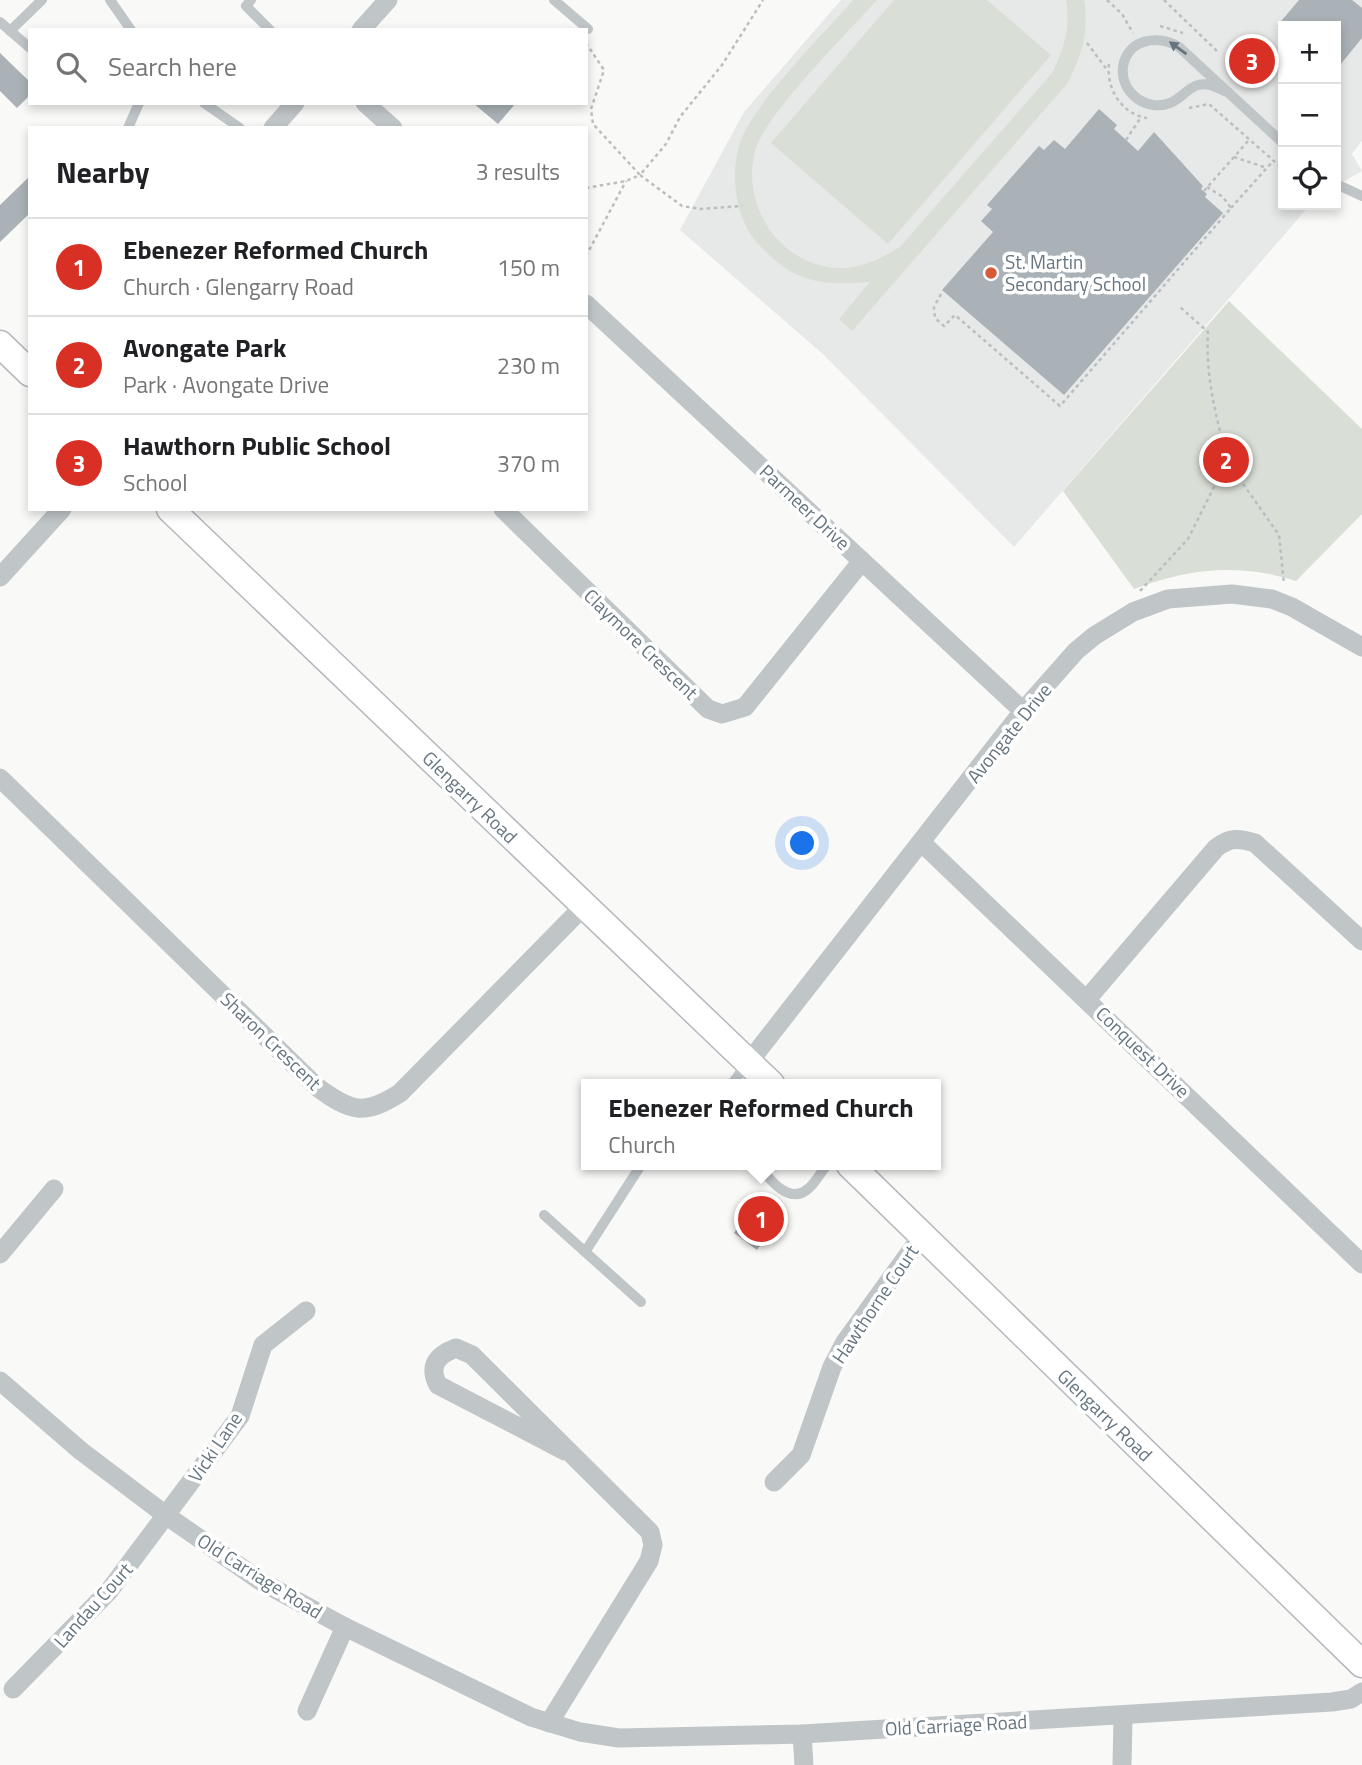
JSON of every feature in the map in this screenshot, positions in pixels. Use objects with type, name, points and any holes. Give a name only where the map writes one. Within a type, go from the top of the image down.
[{"type":"street","points":[[363,28],[388,0]]},
{"type":"street","points":[[275,126],[293,105]]},
{"type":"street","points":[[375,109],[391,126]]},
{"type":"street","name":"Parmeer Drive","points":[[588,306],[1023,711]]},
{"type":"street","points":[[0,344],[28,371]]},
{"type":"street","points":[[0,577],[60,511]]},
{"type":"street","name":"Glengarry Road","points":[[172,511],[583,907],[766,1079]]},
{"type":"street","name":"Claymore Crescent","points":[[505,511],[708,709],[722,714],[744,707],[862,561]]},
{"type":"street","name":"Avongate Drive","points":[[749,1062],[1023,711],[1076,651],[1094,636],[1139,610],[1183,596],[1232,594],[1279,602],[1333,628],[1362,647]]},
{"type":"street","name":"Sharon Crescent","points":[[0,778],[317,1087],[334,1100],[353,1107],[371,1110],[400,1093],[583,907]]},
{"type":"street","points":[[1087,998],[1216,848],[1226,840],[1238,838],[1255,844],[1362,941]]},
{"type":"street","name":"Conquest Drive","points":[[922,843],[1362,1264]]},
{"type":"street","name":"Glengarry Road","points":[[854,1170],[1362,1664]]},
{"type":"street","points":[[0,1254],[54,1189]]},
{"type":"street","name":"Hawthorne Court","points":[[774,1482],[801,1455],[832,1367],[845,1342],[921,1237]]},
{"type":"street","name":"Vicki Lane","points":[[167,1516],[240,1416],[263,1345],[306,1311]]},
{"type":"street","points":[[549,1723],[649,1561],[653,1545],[650,1532],[565,1451],[472,1355],[456,1348],[442,1353],[434,1363],[434,1377],[438,1385],[565,1451]]},
{"type":"street","name":"Old Carriage Road","points":[[0,1381],[81,1451],[167,1516],[262,1581],[345,1627],[549,1723],[580,1732],[619,1738],[802,1734],[1123,1717],[1332,1702],[1351,1699],[1362,1692]]},
{"type":"street","name":"Landau Court","points":[[13,1689],[109,1591],[167,1516]]},
{"type":"street","points":[[307,1710],[345,1627]]},
{"type":"street","points":[[1122,1765],[1123,1717]]},
{"type":"street","points":[[802,1734],[804,1765]]},
{"type":"lane","points":[[10,31],[42,0]]},
{"type":"lane","points":[[110,0],[130,28]]},
{"type":"lane","points":[[251,0],[246,6],[268,28]]},
{"type":"lane","points":[[554,0],[587,28]]},
{"type":"lane","points":[[0,22],[28,46]]},
{"type":"lane","points":[[1229,93],[1215,86],[1199,85],[1166,105],[1145,103],[1128,90],[1124,80],[1125,60],[1139,44],[1149,40],[1169,41],[1229,93],[1278,138]]},
{"type":"lane","points":[[129,126],[138,105]]},
{"type":"lane","points":[[207,105],[237,126]]},
{"type":"lane","points":[[1341,186],[1362,196]]},
{"type":"lane","points":[[736,1079],[749,1062]]},
{"type":"lane","points":[[585,1252],[638,1170]]},
{"type":"lane","points":[[763,1170],[773,1186],[793,1194],[808,1190],[823,1170]]},
{"type":"lane","points":[[544,1214],[640,1303]]},
{"type":"path","points":[[588,188],[640,176],[666,144],[680,117],[722,65],[763,0]]},
{"type":"path","points":[[1107,0],[1122,14],[1139,44]]},
{"type":"path","points":[[1164,0],[1219,53]]},
{"type":"path","points":[[1087,43],[1108,72]]},
{"type":"path","points":[[588,46],[604,70],[591,109],[593,124],[640,176],[682,206],[701,209],[742,206]]},
{"type":"path","points":[[1126,140],[1141,117]]},
{"type":"path","points":[[1204,191],[1248,141]]},
{"type":"path","points":[[1234,157],[1267,168]]},
{"type":"path","points":[[941,294],[934,312],[944,326],[955,315],[1060,406],[1273,161]]},
{"type":"path","points":[[588,252],[626,181]]},
{"type":"path","points":[[1207,187],[1223,197],[1231,208]]},
{"type":"path","points":[[1179,306],[1208,332],[1207,357],[1212,398],[1227,461],[1279,535],[1285,579],[1279,602]]},
{"type":"path","points":[[1139,610],[1140,588],[1188,539],[1227,461]]},
{"type":"shaded area","name":"St. Martin Secondary School","points":[[841,0],[1362,0],[1362,141],[1352,154],[1362,171],[1343,182],[1341,187],[1341,21],[1278,21],[1278,210],[1306,210],[1014,547],[824,355],[680,230],[744,112]]},
{"type":"shaded area","points":[[853,0],[877,0],[810,72],[776,114],[756,148],[752,170],[754,192],[760,212],[771,231],[785,247],[803,259],[823,266],[846,268],[861,265],[900,247],[1052,73],[1065,38],[1068,20],[1066,0],[1084,0],[1086,23],[1080,54],[1066,85],[852,331],[839,319],[870,282],[837,283],[810,279],[797,275],[773,259],[745,224],[737,199],[735,172],[739,146],[757,111]]},
{"type":"shaded area","points":[[894,0],[987,0],[1051,55],[888,244],[771,143]]},
{"type":"shaded area","points":[[1229,301],[1362,429],[1362,514],[1296,581],[1255,572],[1215,570],[1175,576],[1134,589],[1063,491]]},
{"type":"building","points":[[1299,0],[1352,0],[1362,8],[1362,38],[1341,64],[1341,21],[1281,21]]},
{"type":"building","points":[[0,53],[28,80],[28,97],[17,108],[0,91]]},
{"type":"building","points":[[475,105],[514,105],[498,124]]},
{"type":"building","points":[[1099,109],[1117,125],[1114,129],[1138,151],[1154,132],[1203,186],[1201,189],[1207,194],[1205,197],[1223,213],[1064,395],[942,290],[993,232],[981,221],[992,209],[987,205],[1039,146],[1044,150],[1054,140],[1065,149]]},
{"type":"building","points":[[28,178],[28,215],[0,242],[0,205]]},
{"type":"building","points":[[761,1192],[785,1208],[757,1250],[734,1233]]},
{"type":"place","name":"Hawthorn Public School","points":[[1252,61]]},
{"type":"place","name":"St. Martin Secondary School","points":[[991,273]]},
{"type":"place","name":"Avongate Park","points":[[1226,460]]},
{"type":"place","name":"Ebenezer Reformed Church","points":[[761,1219]]}]
